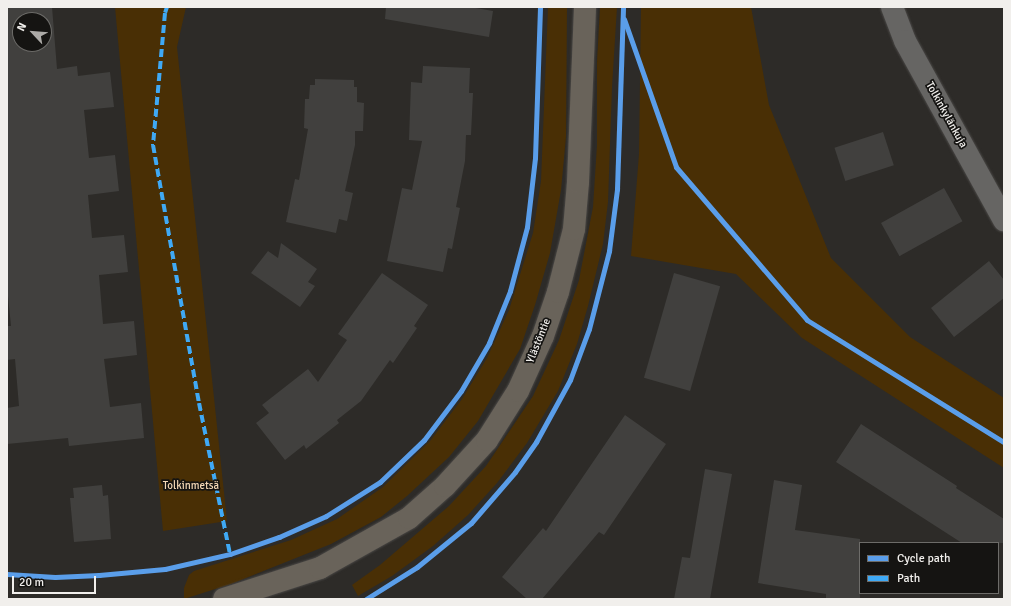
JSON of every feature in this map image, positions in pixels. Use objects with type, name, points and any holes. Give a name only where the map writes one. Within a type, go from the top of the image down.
[{"type":"main road","name":"Ylästöntie","points":[[263,599],[409,518],[445,486],[487,440],[518,391],[546,328],[558,292],[574,229],[578,182],[585,7]]},
{"type":"main road","name":"Ylästöntie","points":[[224,599],[307,574]]},
{"type":"street","name":"Tolkinkylänkuja","points":[[892,7],[905,41],[1004,220]]},
{"type":"green space","name":"Tolkinmetsä","points":[[115,7],[186,7],[177,47],[227,521],[163,531]]},
{"type":"green space","points":[[548,7],[567,7],[566,137],[561,190],[550,253],[520,349],[478,421],[449,457],[407,496],[381,517],[331,544],[231,584],[184,599],[184,588],[189,575],[194,571],[291,540],[337,519],[383,487],[430,441],[462,399],[487,358],[509,310],[533,233],[541,181]]},
{"type":"green space","points":[[600,7],[617,7],[612,87],[608,202],[603,244],[588,306],[577,344],[558,391],[527,443],[497,483],[468,515],[433,546],[392,576],[358,596],[352,585],[380,565],[449,506],[486,466],[533,396],[559,340],[579,280],[593,207],[597,145],[597,62]]},
{"type":"green space","points":[[641,7],[751,7],[769,105],[831,258],[910,337],[1004,398],[1004,468],[802,338],[736,274],[631,256],[639,154]]},
{"type":"building","points":[[7,7],[52,7],[57,69],[77,66],[78,76],[110,72],[114,107],[84,110],[89,158],[115,155],[119,191],[88,195],[92,238],[124,235],[128,272],[99,275],[103,324],[134,321],[137,355],[104,359],[110,407],[141,403],[144,438],[69,446],[68,438],[7,444],[7,408],[19,406],[15,359],[7,360],[7,326],[11,326],[7,286]]},
{"type":"building","points":[[386,7],[470,7],[493,11],[489,37],[385,19]]},
{"type":"building","points":[[423,66],[470,68],[469,93],[473,93],[471,135],[466,135],[465,161],[456,207],[460,208],[452,249],[448,248],[443,272],[387,261],[402,188],[412,190],[422,141],[409,140],[411,82],[422,83]]},
{"type":"building","points":[[315,79],[354,80],[354,87],[357,87],[357,102],[364,103],[363,131],[355,131],[355,145],[345,191],[353,193],[347,221],[339,219],[336,233],[286,222],[295,179],[299,180],[308,129],[304,128],[305,99],[309,99],[310,85],[315,85]]},
{"type":"building","points":[[883,132],[894,165],[845,181],[834,148]]},
{"type":"building","points":[[944,188],[962,221],[899,256],[881,223]]},
{"type":"building","points":[[281,243],[317,269],[308,282],[315,286],[300,307],[251,273],[268,251],[278,258]]},
{"type":"building","points":[[989,261],[1004,280],[1004,298],[954,337],[931,308]]},
{"type":"building","points":[[382,273],[428,305],[414,326],[417,328],[393,363],[390,360],[361,401],[337,420],[339,423],[306,449],[304,445],[285,460],[256,423],[269,413],[262,405],[308,369],[318,382],[347,340],[338,334]]},
{"type":"building","points":[[674,273],[720,286],[690,391],[644,378]]},
{"type":"building","points":[[625,415],[666,444],[604,535],[599,532],[542,599],[527,599],[502,577],[543,528],[546,531]]},
{"type":"building","points":[[861,424],[957,486],[956,488],[1004,519],[1004,543],[960,542],[836,462]]},
{"type":"building","points":[[705,469],[732,474],[710,599],[674,599],[682,557],[690,558]]},
{"type":"building","points":[[774,480],[802,485],[795,530],[860,539],[860,599],[826,599],[826,594],[758,583]]},
{"type":"building","points":[[102,485],[103,496],[108,495],[111,539],[74,542],[70,498],[74,498],[73,488]]},
{"type":"marked path","points":[[167,7],[165,13],[153,145],[199,403],[230,554]]},
{"type":"cycle path","points":[[7,574],[55,577],[99,575],[165,569],[230,554],[279,537],[326,516],[380,482],[424,440],[461,391],[489,343],[510,291],[527,227],[535,158],[540,7]]},
{"type":"cycle path","points":[[366,599],[417,567],[471,523],[515,472],[536,442],[570,380],[589,329],[609,251],[617,189],[623,7]]},
{"type":"cycle path","points":[[624,19],[676,167],[807,320],[1004,442]]}]
